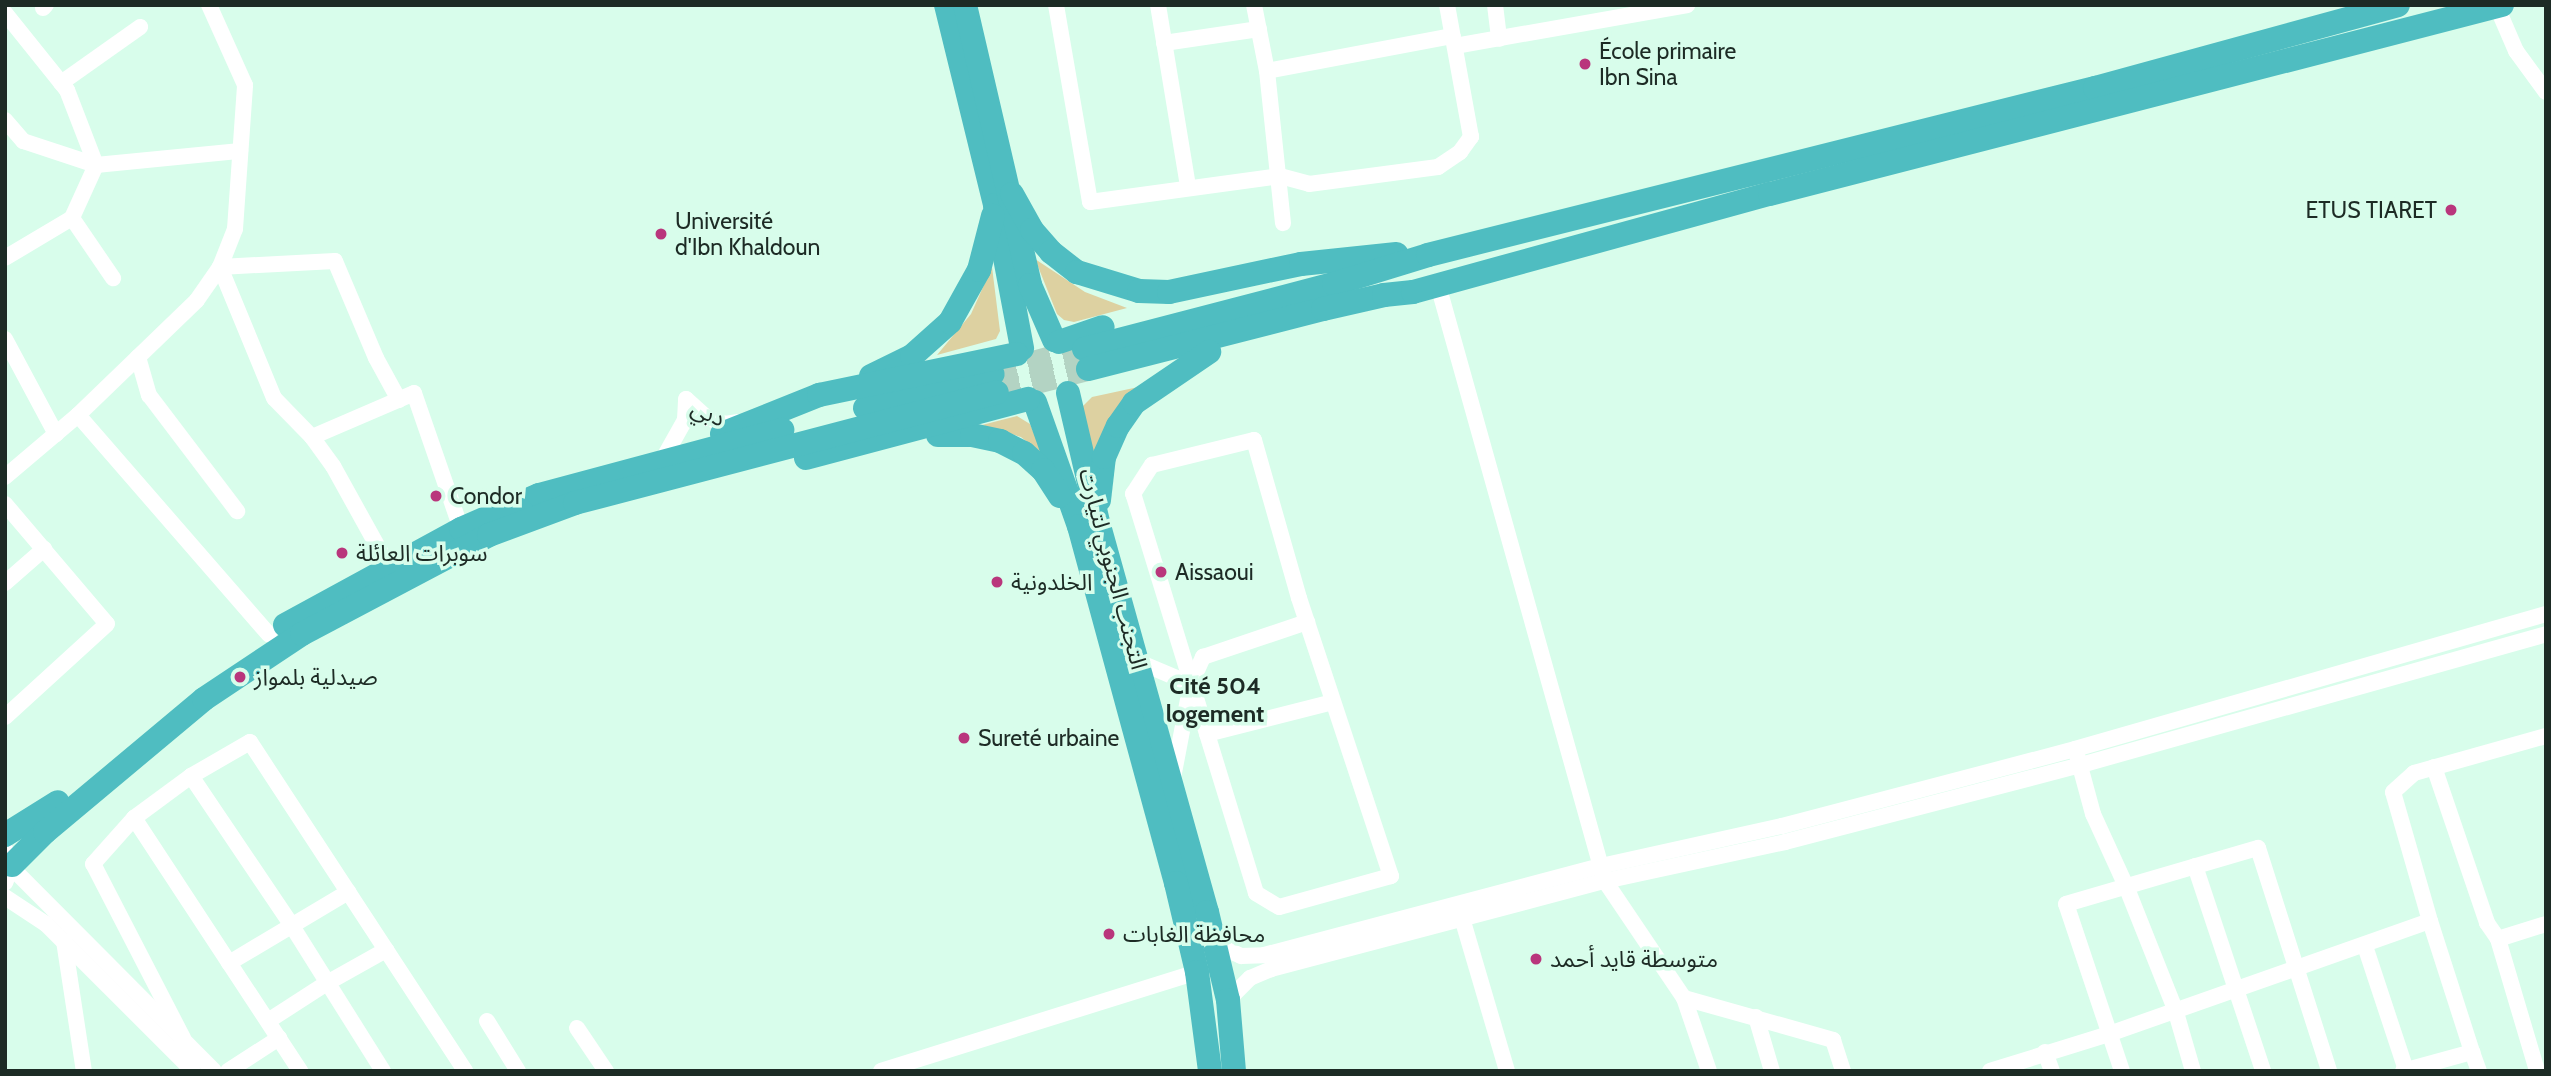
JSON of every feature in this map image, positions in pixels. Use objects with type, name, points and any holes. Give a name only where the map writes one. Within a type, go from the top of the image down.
[{"type":"highway","points":[[946,5],[1030,285],[1056,341],[1075,360],[1079,374]]},
{"type":"highway","points":[[965,5],[1004,200],[1019,351],[1013,363],[1014,383],[1032,401]]},
{"type":"highway","points":[[665,468],[718,477],[1032,401],[1053,402],[1079,374],[1334,284],[1428,255],[2095,89],[2155,69],[2398,5]]},
{"type":"highway","points":[[1079,374],[1209,352],[1413,292],[1770,194],[2500,6]]},
{"type":"highway","points":[[2155,69],[2162,94]]},
{"type":"highway","points":[[1004,200],[1051,252],[1077,272],[1139,291],[1169,292],[1301,264],[1385,254],[1428,255]]},
{"type":"highway","points":[[8,866],[193,708],[302,634],[489,534],[665,468],[750,420],[819,395],[912,356],[950,322],[979,270],[1004,200]]},
{"type":"highway","points":[[819,395],[1019,351],[1036,339],[1056,341],[1286,279],[1428,255]]},
{"type":"highway","points":[[1079,374],[1323,309],[1384,295],[1413,292]]},
{"type":"highway","points":[[1088,524],[1104,457],[1118,426],[1133,403],[1209,352]]},
{"type":"highway","name":"التجنب الجنوبي لتيارت","points":[[1079,374],[1088,524],[1197,972],[1210,1071]]},
{"type":"highway","points":[[5,835],[62,799],[180,701],[269,635],[461,529],[540,495],[665,468],[995,383]]},
{"type":"highway","name":"التجنب الجنوبي لتيارت","points":[[1032,401],[1088,524],[1139,662],[1228,1000],[1234,1071]]},
{"type":"highway","points":[[838,450],[952,434],[1000,441],[1024,453],[1043,470],[1088,524]]},
{"type":"street","points":[[5,477],[78,415],[197,300],[220,267],[235,229],[245,85],[209,5]]},
{"type":"street","points":[[1056,5],[1090,202],[1280,176],[1309,184],[1438,167],[1460,152],[1471,137],[1447,5]]},
{"type":"street","points":[[1158,5],[1188,187]]},
{"type":"street","points":[[1255,5],[1267,71],[1283,223]]},
{"type":"street","points":[[1495,5],[1499,39]]},
{"type":"street","points":[[1267,71],[1454,41],[1499,39],[1687,5]]},
{"type":"street","points":[[2500,6],[2510,40],[2546,92]]},
{"type":"street","points":[[5,13],[67,89],[96,165],[72,218],[5,258]]},
{"type":"street","points":[[61,83],[140,27]]},
{"type":"street","points":[[1164,43],[1259,29]]},
{"type":"street","points":[[5,120],[23,141],[96,165],[240,151]]},
{"type":"street","points":[[72,218],[113,278]]},
{"type":"street","points":[[220,267],[335,261],[376,358],[399,400]]},
{"type":"street","points":[[220,267],[274,398],[312,437],[333,466],[389,567]]},
{"type":"street","points":[[1438,285],[1603,874],[1684,998],[1709,1071]]},
{"type":"street","points":[[5,340],[56,434]]},
{"type":"street","points":[[138,357],[149,395],[237,511]]},
{"type":"street","points":[[312,437],[414,393],[461,529]]},
{"type":"street","name":"دبي","points":[[665,468],[685,420],[686,399],[707,418],[725,424],[750,420]]},
{"type":"street","points":[[78,415],[269,635]]},
{"type":"street","points":[[1254,440],[1307,622],[1391,876],[1279,908],[1256,893],[1133,494],[1152,465],[1254,440]]},
{"type":"street","points":[[5,504],[107,624],[5,717]]},
{"type":"street","points":[[5,583],[44,549]]},
{"type":"street","points":[[1213,943],[1233,954],[1257,957],[1603,874],[1785,842],[2075,749],[2546,614]]},
{"type":"street","points":[[1172,784],[1191,684],[1203,657],[1307,622]]},
{"type":"street","points":[[1898,804],[2081,765],[2546,634]]},
{"type":"street","points":[[1139,662],[1191,684]]},
{"type":"street","points":[[2270,692],[2275,709]]},
{"type":"street","points":[[1207,734],[1333,702]]},
{"type":"street","points":[[2479,1071],[2430,921],[2393,792],[2414,773],[2546,736]]},
{"type":"street","points":[[183,1038],[93,864],[134,818],[191,776],[250,742],[464,1071]]},
{"type":"street","points":[[2075,749],[2093,814],[2126,886],[2175,1009],[2193,1071]]},
{"type":"street","points":[[2434,767],[2487,923],[2498,939],[2537,1071]]},
{"type":"street","points":[[191,776],[292,926],[383,1071]]},
{"type":"street","points":[[134,818],[300,1071]]},
{"type":"street","points":[[2122,1071],[2066,904],[2258,848],[2329,1071]]},
{"type":"street","points":[[8,866],[214,1071]]},
{"type":"street","points":[[2195,866],[2263,1071]]},
{"type":"street","points":[[1228,1000],[1244,982],[1264,971],[1462,918],[1603,874]]},
{"type":"street","points":[[229,963],[348,892]]},
{"type":"street","points":[[5,897],[46,924],[193,1071]]},
{"type":"street","points":[[1462,918],[1507,1071]]},
{"type":"street","points":[[1990,1071],[2109,1034],[2430,921]]},
{"type":"street","points":[[2498,939],[2546,923]]},
{"type":"street","points":[[64,941],[84,1071]]},
{"type":"street","points":[[2365,946],[2404,1070],[2472,1052]]},
{"type":"street","points":[[268,1021],[327,983],[386,950]]},
{"type":"street","points":[[881,1071],[1197,972]]},
{"type":"street","points":[[1684,998],[1833,1040],[1843,1071]]},
{"type":"street","points":[[1756,1017],[1772,1071]]},
{"type":"street","points":[[487,1021],[519,1071]]},
{"type":"street","points":[[577,1028],[606,1071]]},
{"type":"street","points":[[228,1071],[279,1038]]},
{"type":"street","points":[[2045,1052],[2052,1071]]},
{"type":"shaded area","points":[[1035,259],[1085,292],[1127,308],[1074,322],[1064,320],[1057,314]]},
{"type":"shaded area","points":[[992,267],[1000,331],[996,339],[937,355],[971,314]]},
{"type":"shaded area","points":[[1143,386],[1091,466],[1082,407],[1092,397]]},
{"type":"shaded area","points":[[1017,416],[1030,424],[1043,455],[1021,437],[982,425]]},
{"type":"tunnel","points":[[993,374],[1084,349]]},
{"type":"tunnel","points":[[997,392],[1088,369]]},
{"type":"place","name":"École primaire Ibn Sina","points":[[1585,64]]},
{"type":"place","name":"ETUS TIARET","points":[[2451,210]]},
{"type":"place","name":"Université d'Ibn Khaldoun","points":[[661,234]]},
{"type":"place","name":"Condor","points":[[436,496]]},
{"type":"place","name":"سوبرات العائلة","points":[[342,553]]},
{"type":"place","name":"Aissaoui","points":[[1161,572]]},
{"type":"place","name":"الخلدونية","points":[[997,582]]},
{"type":"place","name":"صيدلية بلمواز","points":[[240,677]]},
{"type":"place","name":"Sureté urbaine","points":[[964,738]]},
{"type":"place","name":"محافظة الغابات","points":[[1109,934]]},
{"type":"place","name":"متوسطة قايد أحمد","points":[[1536,959]]},
{"type":"district","name":"Cité 504 logement","points":[[1215,700]]}]
